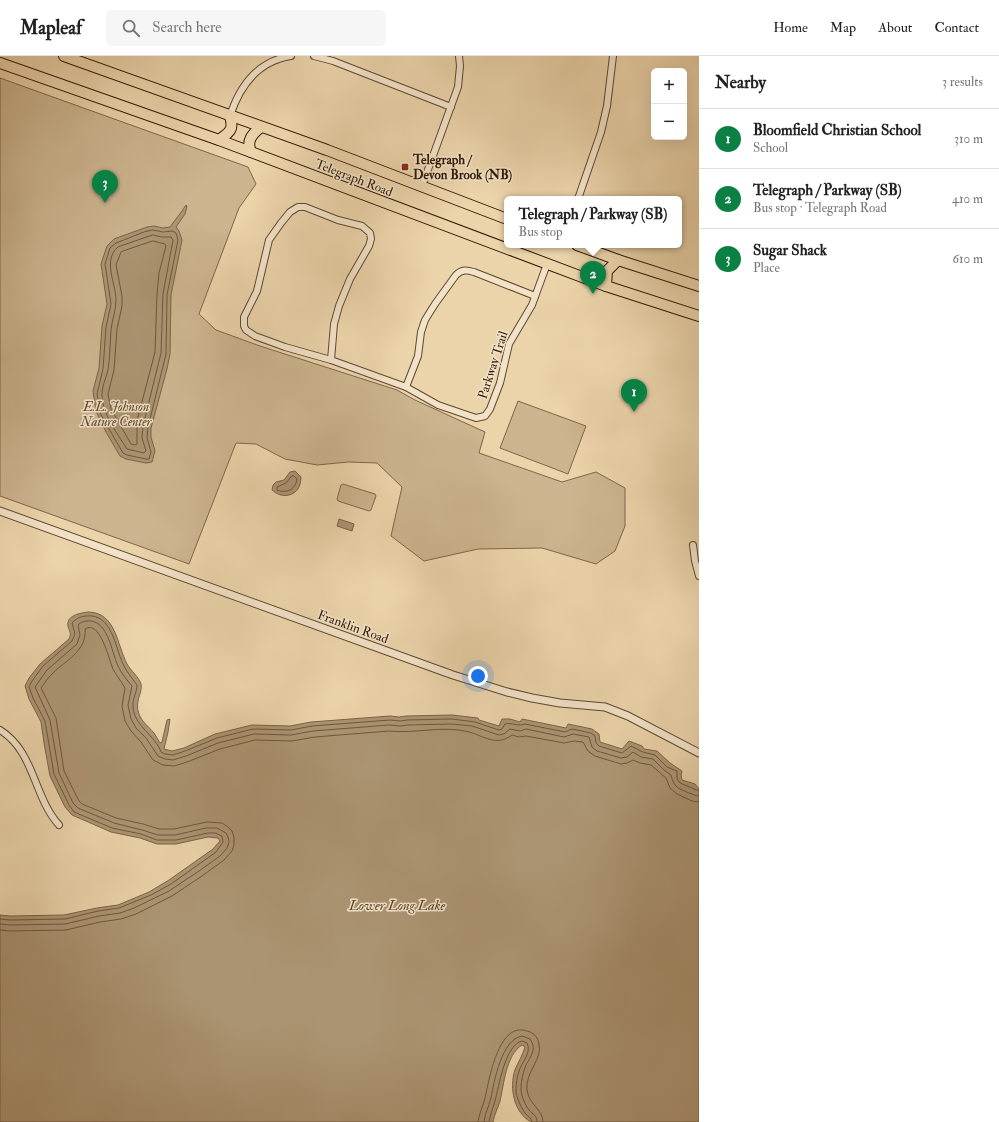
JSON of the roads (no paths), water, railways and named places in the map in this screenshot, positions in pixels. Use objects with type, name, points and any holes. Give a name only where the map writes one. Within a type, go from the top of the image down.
[{"type":"highway","name":"Telegraph Road","points":[[64,56],[261,126],[504,217]]},
{"type":"highway","name":"Telegraph Road","points":[[0,63],[219,140],[504,248]]},
{"type":"highway","points":[[219,140],[230,131],[232,124],[230,116]]},
{"type":"highway","points":[[251,152],[249,148],[249,141],[251,136],[261,126]]},
{"type":"highway","name":"Telegraph Road","points":[[505,248],[606,286],[699,316]]},
{"type":"highway","points":[[585,248],[699,286]]},
{"type":"highway","points":[[606,286],[607,271],[618,260]]},
{"type":"street","points":[[230,116],[238,95],[250,78],[267,64],[283,57],[291,56]]},
{"type":"street","points":[[314,56],[333,61],[452,107]]},
{"type":"street","points":[[422,186],[452,107],[460,77],[459,56]]},
{"type":"street","points":[[579,196],[601,132],[607,106],[613,56]]},
{"type":"street","points":[[331,360],[334,324],[339,306],[350,279],[369,246],[371,239],[370,234],[362,226],[338,220],[305,207],[298,207],[290,212],[270,240],[257,291],[244,317],[244,326],[246,330],[255,336],[285,347],[331,360],[406,387],[418,356],[421,332],[425,320],[456,274],[460,271],[468,270],[474,272],[535,296]]},
{"type":"street","name":"Parkway Trail","points":[[406,387],[438,405],[476,418],[485,416],[490,409],[500,383],[509,344],[532,305],[547,264]]},
{"type":"street","name":"Franklin Road","points":[[0,511],[460,677],[507,692],[532,698],[604,707],[628,716],[699,753]]},
{"type":"street","points":[[693,545],[699,576]]},
{"type":"street","points":[[0,730],[9,737],[22,752],[50,814],[59,825]]},
{"type":"water","points":[[186,205],[185,214],[176,227],[182,240],[171,295],[170,354],[151,428],[151,437],[155,451],[152,462],[146,463],[126,459],[120,456],[96,411],[93,391],[99,368],[102,326],[107,304],[101,264],[107,246],[114,239],[147,227],[170,227]]},
{"type":"water","points":[[295,471],[301,477],[301,482],[295,492],[285,496],[272,490],[273,485],[276,482],[284,480],[290,472]]},
{"type":"water","points":[[339,519],[354,524],[352,531],[337,526]]},
{"type":"water","name":"Lower Long Lake","points":[[88,612],[97,613],[110,623],[118,639],[127,664],[139,679],[141,684],[141,691],[137,705],[140,717],[154,733],[160,743],[162,742],[167,720],[170,719],[164,749],[172,751],[184,748],[215,734],[252,725],[290,726],[311,722],[390,716],[452,715],[478,718],[479,720],[499,726],[502,719],[510,719],[520,722],[522,719],[566,728],[568,724],[592,729],[599,734],[600,742],[622,749],[629,741],[642,746],[644,749],[657,751],[670,763],[682,771],[682,780],[695,784],[699,789],[699,1122],[531,1122],[520,1113],[514,1099],[513,1092],[513,1077],[525,1047],[522,1045],[512,1056],[506,1070],[500,1101],[493,1122],[0,1122],[0,915],[64,915],[118,905],[149,892],[169,880],[213,849],[220,841],[218,838],[208,837],[176,844],[157,844],[140,838],[111,832],[72,815],[65,807],[50,776],[41,722],[29,699],[25,686],[29,678],[40,664],[69,639],[69,619],[75,615]]},
{"type":"place","name":"Telegraph / Devon Brook (NB)","points":[[405,167]]},
{"type":"place","name":"Sugar Shack","points":[[105,203]]},
{"type":"place","name":"Telegraph / Parkway (SB)","points":[[593,294]]},
{"type":"place","name":"Bloomfield Christian School","points":[[634,412]]},
{"type":"park label","name":"E.L. Johnson Nature Center","points":[[116,414]]}]
